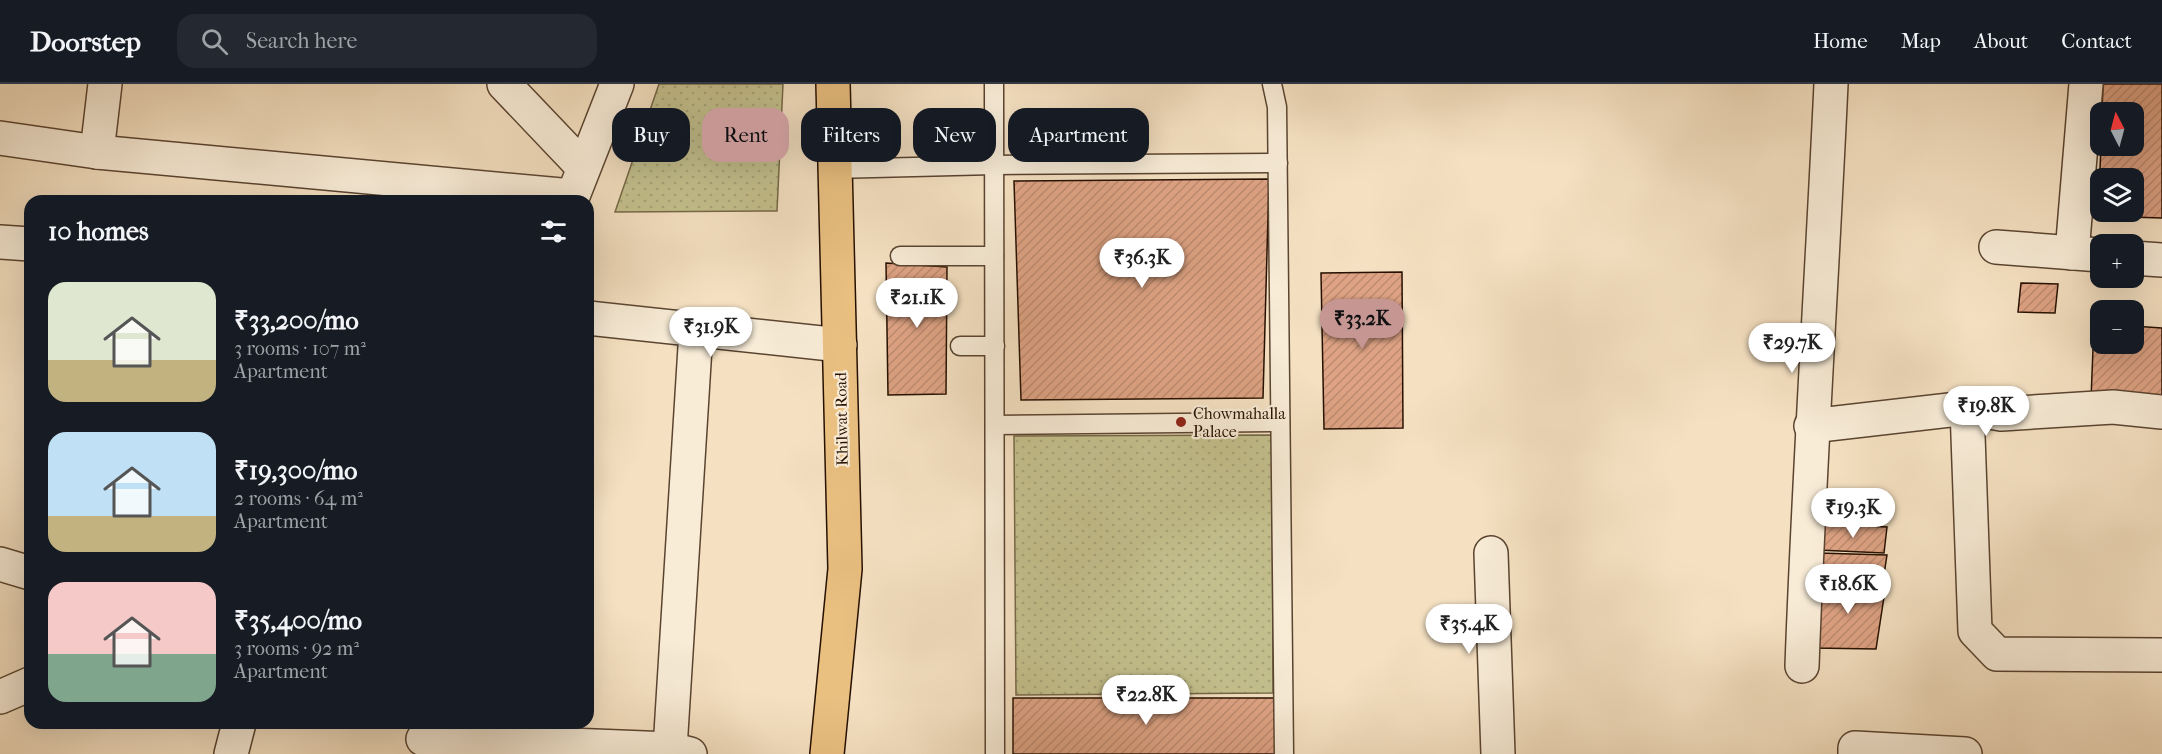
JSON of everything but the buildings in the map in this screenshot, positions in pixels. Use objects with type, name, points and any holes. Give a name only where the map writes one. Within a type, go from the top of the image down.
[{"type":"main road","name":"Khilwat Road","points":[[827,754],[845,569],[833,169],[833,84]]},
{"type":"street","points":[[97,152],[105,84]]},
{"type":"street","points":[[504,84],[573,191]]},
{"type":"street","points":[[573,191],[617,84]]},
{"type":"street","points":[[1802,666],[1811,426],[1818,368],[1831,84]]},
{"type":"street","points":[[1996,247],[2086,254],[2086,84]]},
{"type":"street","points":[[0,138],[97,152],[573,191]]},
{"type":"street","points":[[0,242],[24,244]]},
{"type":"street","points":[[2144,259],[2162,260]]},
{"type":"street","points":[[594,319],[840,345]]},
{"type":"street","points":[[424,739],[680,752],[696,331]]},
{"type":"street","points":[[1811,426],[1967,408],[2001,414],[2113,407],[2162,412]]},
{"type":"street","points":[[1967,408],[1975,632],[1997,654],[2162,655]]},
{"type":"street","points":[[1491,553],[1498,754]]},
{"type":"street","points":[[0,564],[24,571]]},
{"type":"street","points":[[0,697],[24,687]]},
{"type":"street","points":[[231,754],[237,729]]},
{"type":"street","points":[[1855,754],[1855,748],[1973,754]]},
{"type":"lane","points":[[994,84],[995,754]]},
{"type":"lane","points":[[1272,84],[1277,107],[1284,754]]},
{"type":"lane","points":[[833,169],[994,165],[1278,164]]},
{"type":"lane","points":[[900,256],[994,256]]},
{"type":"lane","points":[[960,346],[995,346]]},
{"type":"lane","points":[[996,425],[1280,422]]},
{"type":"shaded area","points":[[659,84],[783,84],[782,108],[702,108],[702,162],[779,162],[777,211],[615,212],[632,162],[690,162],[690,108],[651,108]]},
{"type":"shaded area","points":[[1272,435],[1273,693],[1016,695],[1014,436]]},
{"type":"place","name":"Chowmahalla Palace","points":[[1181,422]]}]
